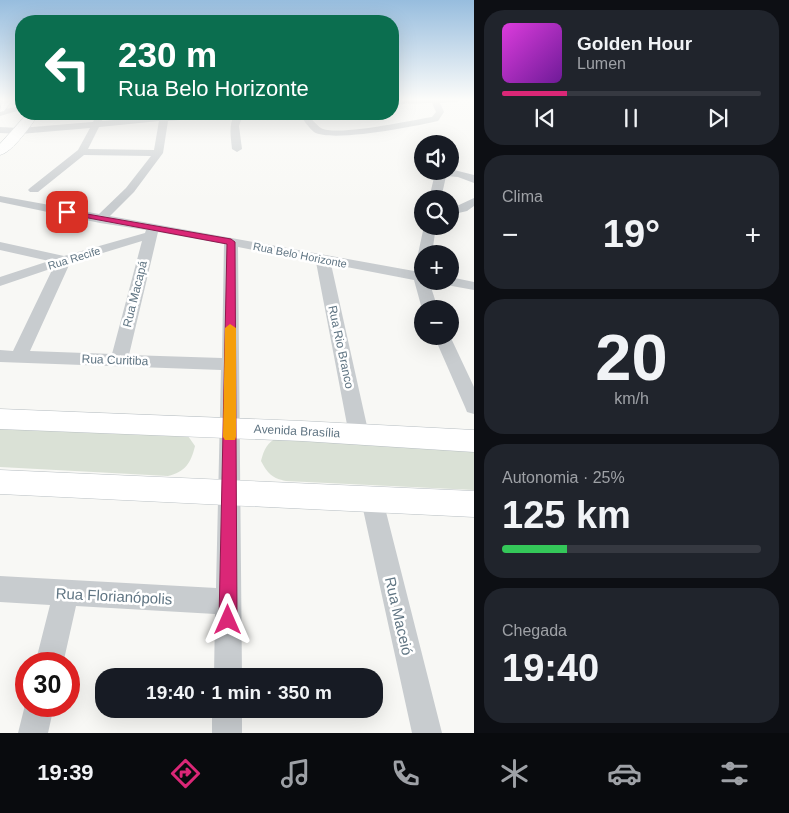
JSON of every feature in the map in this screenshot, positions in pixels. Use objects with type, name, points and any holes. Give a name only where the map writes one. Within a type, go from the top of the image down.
[{"type":"main road","points":[[0,151],[17,134]]},
{"type":"main road","name":"Avenida Brasília","points":[[0,420],[230,428],[474,441]]},
{"type":"main road","points":[[0,482],[474,504]]},
{"type":"street","points":[[34,190],[82,152],[92,134]]},
{"type":"street","points":[[100,218],[130,190],[158,153],[161,134]]},
{"type":"street","points":[[235,134],[238,149]]},
{"type":"street","points":[[82,152],[158,153]]},
{"type":"street","points":[[436,190],[439,175],[442,174],[459,173],[474,180]]},
{"type":"street","name":"Rua Belo Horizonte","points":[[0,200],[100,218],[151,232],[231,242],[323,260],[414,272]]},
{"type":"street","points":[[459,209],[474,201]]},
{"type":"street","name":"Rua Recife","points":[[0,282],[151,232]]},
{"type":"street","name":"Rua Macapá","points":[[119,360],[151,232]]},
{"type":"street","points":[[228,668],[231,242]]},
{"type":"street","points":[[0,246],[64,260],[19,357]]},
{"type":"street","name":"Rua Rio Branco","points":[[323,260],[359,435]]},
{"type":"street","points":[[459,283],[474,286]]},
{"type":"street","points":[[446,345],[474,407]]},
{"type":"street","name":"Rua Curitiba","points":[[0,356],[230,364]]},
{"type":"street","name":"Rua Maceió","points":[[372,500],[427,733]]},
{"type":"street","name":"Rua Florianópolis","points":[[0,590],[228,602]]},
{"type":"street","points":[[52,652],[66,594]]},
{"type":"street","points":[[33,733],[37,717]]},
{"type":"street","points":[[227,718],[227,733]]},
{"type":"shaded area","points":[[0,424],[188,436],[195,446],[186,466],[179,472],[168,476],[0,467]]},
{"type":"shaded area","points":[[278,437],[474,444],[474,490],[281,480],[271,475],[261,461],[266,447]]},
{"type":"slow traffic","points":[[230,328],[230,437]]},
{"type":"route","points":[[67,212],[231,242],[228,620]]}]
